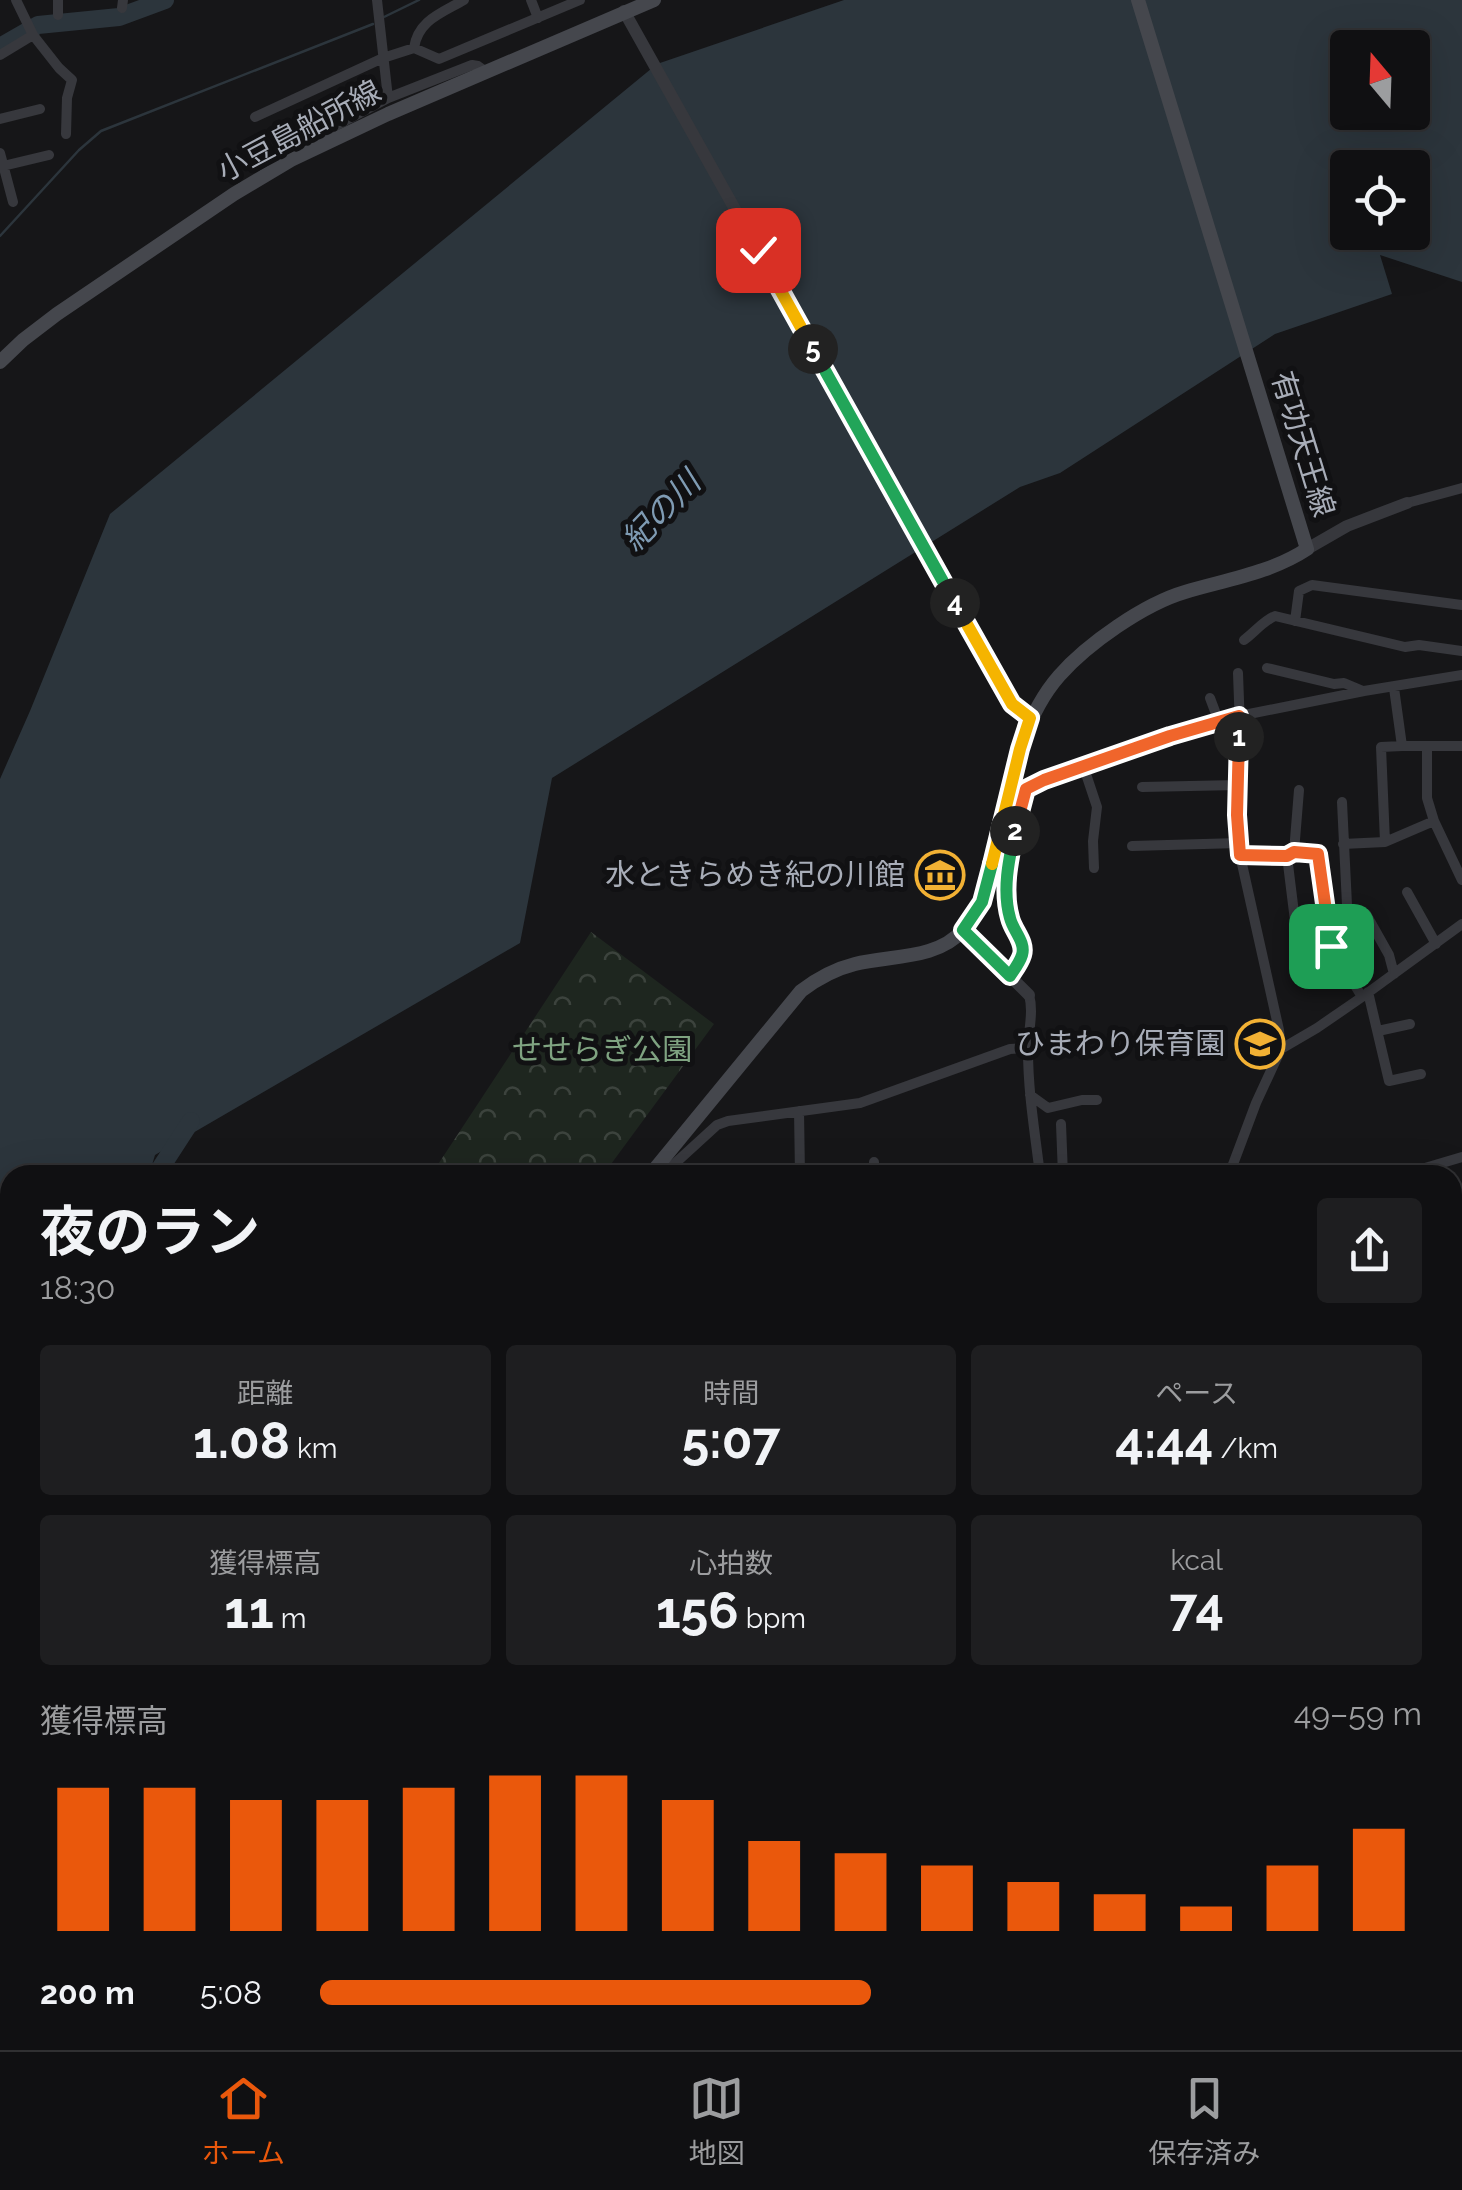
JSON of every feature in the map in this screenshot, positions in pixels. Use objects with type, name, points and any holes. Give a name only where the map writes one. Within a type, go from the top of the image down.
[{"type":"main road","name":"小豆島船所線","points":[[0,362],[73,303],[234,194],[312,150],[485,72],[628,17],[654,0]]},
{"type":"main road","name":"有功天王線","points":[[963,930],[982,902],[1030,718],[1059,676],[1140,612],[1182,593],[1276,565],[1307,549],[1138,0]]},
{"type":"main road","points":[[663,1165],[801,990],[819,977],[859,962],[933,949],[963,930]]},
{"type":"street","points":[[16,0],[30,30],[72,80],[66,134]]},
{"type":"street","points":[[58,0],[58,15]]},
{"type":"street","points":[[378,0],[388,98]]},
{"type":"street","points":[[414,48],[420,26],[464,0]]},
{"type":"street","points":[[530,0],[538,18]]},
{"type":"street","points":[[256,117],[383,58],[414,48],[439,59],[580,0]]},
{"type":"street","points":[[628,17],[1012,704],[1030,718]]},
{"type":"street","points":[[0,54],[30,30]]},
{"type":"street","points":[[312,150],[322,132],[388,98],[472,65],[485,72]]},
{"type":"street","points":[[0,119],[40,109]]},
{"type":"street","points":[[0,153],[13,202]]},
{"type":"street","points":[[4,166],[49,155]]},
{"type":"street","points":[[1307,549],[1347,526],[1407,503],[1462,488]]},
{"type":"street","points":[[1295,620],[1299,590],[1312,584],[1462,605]]},
{"type":"street","points":[[1244,640],[1276,616],[1405,647],[1462,651]]},
{"type":"street","points":[[1267,668],[1364,691]]},
{"type":"street","points":[[1233,1165],[1280,1049],[1280,1030],[1240,849],[1238,674]]},
{"type":"street","points":[[1010,976],[1022,956],[1023,945],[1010,920],[1007,864],[1026,789],[1083,765],[1239,716],[1462,675]]},
{"type":"street","points":[[1394,688],[1402,746]]},
{"type":"street","points":[[1210,698],[1219,722]]},
{"type":"street","points":[[1385,842],[1381,746],[1462,746]]},
{"type":"street","points":[[1427,746],[1427,798],[1434,822],[1461,875]]},
{"type":"street","points":[[1083,765],[1097,806],[1094,868]]},
{"type":"street","points":[[1142,788],[1238,785]]},
{"type":"street","points":[[1297,937],[1290,854],[1299,790]]},
{"type":"street","points":[[1342,802],[1348,905]]},
{"type":"street","points":[[1343,844],[1385,842],[1434,822]]},
{"type":"street","points":[[1132,846],[1318,854],[1331,946],[1365,994],[1389,1081],[1421,1074]]},
{"type":"street","points":[[1406,892],[1436,944]]},
{"type":"street","points":[[1366,914],[1390,955],[1394,974]]},
{"type":"street","points":[[1280,1049],[1462,924]]},
{"type":"street","points":[[963,930],[1029,995],[1032,1004],[1028,1048],[1039,1165]]},
{"type":"street","points":[[1378,1031],[1410,1024]]},
{"type":"street","points":[[667,1165],[717,1125],[728,1121],[860,1103],[1010,1049],[1028,1048]]},
{"type":"street","points":[[1030,1095],[1048,1108],[1097,1100]]},
{"type":"street","points":[[799,1110],[800,1165]]},
{"type":"street","points":[[1061,1124],[1063,1165]]},
{"type":"street","points":[[1434,1165],[1462,1156]]},
{"type":"green space","name":"せせらぎ公園","points":[[591,932],[714,1024],[610,1165],[438,1165]]},
{"type":"water","name":"紀の川","points":[[844,0],[1462,0],[1462,282],[1380,255],[1392,294],[1275,334],[1060,473],[1020,487],[552,778],[520,943],[155,1155],[152,1165],[0,1165],[0,779],[110,514],[657,64]]},
{"type":"waterway","points":[[0,47],[38,25],[119,17],[165,0]]},
{"type":"waterway","points":[[384,17],[419,0]]},
{"type":"waterway","points":[[0,236],[101,131],[373,24]]},
{"type":"waterway","name":"紀の川","points":[[162,1165],[191,1121]]},
{"type":"place","name":"水ときらめき紀の川館","points":[[940,875]]},
{"type":"place","name":"ひまわり保育園","points":[[1260,1044]]},
{"type":"route","points":[[758,250],[1012,704],[1030,718],[982,902],[963,930],[1010,976],[1022,956],[1023,945],[1010,920],[1007,864],[1026,789],[1083,765],[1239,716],[1240,855],[1318,854],[1331,946]]}]
